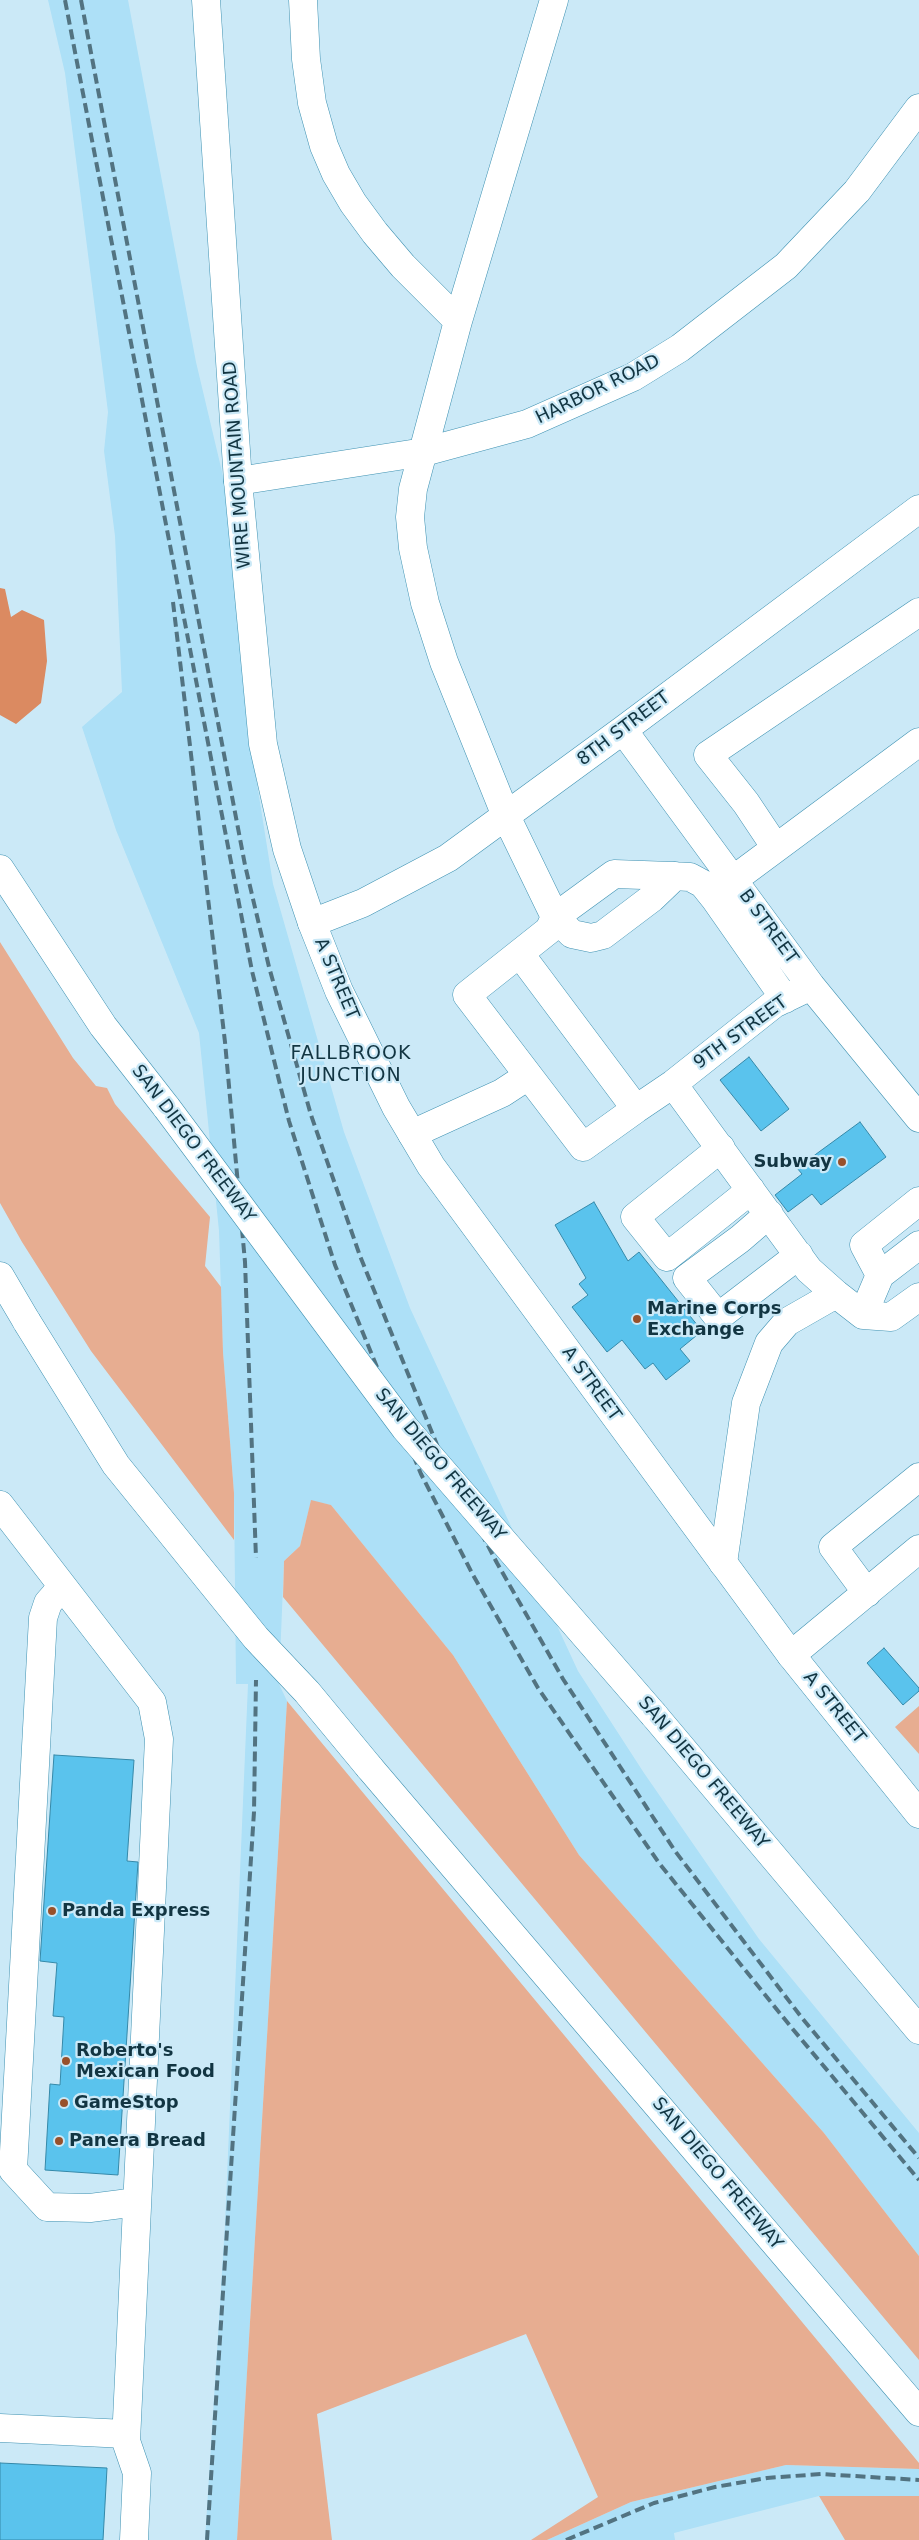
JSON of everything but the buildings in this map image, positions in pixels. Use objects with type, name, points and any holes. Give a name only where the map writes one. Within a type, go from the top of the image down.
[{"type":"main road","name":"WIRE MOUNTAIN ROAD","points":[[206,0],[238,481],[263,744],[287,848],[312,923]]},
{"type":"main road","points":[[303,0],[306,59],[312,103],[324,146],[336,174],[353,203],[375,233],[403,266],[458,321]]},
{"type":"main road","points":[[554,0],[458,321],[413,489],[410,517],[413,548],[425,603],[444,662],[506,816],[555,917],[572,934],[591,938],[603,935],[652,898],[675,876]]},
{"type":"main road","name":"HARBOR ROAD","points":[[238,481],[424,452],[527,424],[633,377],[680,348],[786,266],[857,191],[919,108]]},
{"type":"main road","name":"8TH STREET","points":[[312,923],[363,904],[439,862],[506,816],[623,730],[919,509]]},
{"type":"main road","points":[[776,848],[746,803],[708,755],[919,612]]},
{"type":"main road","name":"B STREET","points":[[623,730],[811,986],[919,1118]]},
{"type":"main road","points":[[733,880],[919,742]]},
{"type":"main road","name":"SAN DIEGO FREEWAY","points":[[0,869],[102,1026],[168,1108],[405,1428],[654,1715],[919,2030]]},
{"type":"main road","points":[[412,1134],[502,1093],[528,1076],[467,995],[549,930],[555,917],[614,874],[690,877],[703,884],[785,999]]},
{"type":"main road","name":"A STREET","points":[[312,923],[339,991],[396,1108],[432,1166],[791,1655],[919,1814]]},
{"type":"main road","points":[[520,954],[636,1109]]},
{"type":"main road","name":"9TH STREET","points":[[528,1076],[583,1147],[673,1084],[774,1004],[811,986]]},
{"type":"main road","points":[[673,1084],[810,1270],[836,1294],[863,1315],[891,1318],[919,1297]]},
{"type":"main road","points":[[721,1148],[635,1217],[718,1317],[799,1255]]},
{"type":"main road","points":[[667,1257],[751,1190]]},
{"type":"main road","points":[[880,1275],[864,1245],[919,1201]]},
{"type":"main road","points":[[687,1278],[740,1239],[769,1214]]},
{"type":"main road","points":[[863,1315],[880,1275],[919,1245]]},
{"type":"main road","name":"SAN DIEGO FREEWAY","points":[[0,1276],[116,1465],[256,1638],[307,1692],[919,2412]]},
{"type":"main road","points":[[723,1563],[746,1403],[769,1344],[787,1322],[836,1294]]},
{"type":"main road","points":[[867,1593],[833,1547],[919,1477]]},
{"type":"main road","points":[[0,1505],[152,1702],[159,1739],[126,2434],[126,2441],[137,2473],[134,2540]]},
{"type":"main road","points":[[791,1655],[919,1549]]},
{"type":"main road","points":[[62,1587],[48,1603],[43,1618],[8,2130],[13,2170],[48,2207],[90,2208],[137,2202]]},
{"type":"main road","points":[[0,2428],[126,2434]]},
{"type":"shaded area","points":[[48,0],[128,0],[196,362],[223,476],[254,765],[273,884],[344,1132],[410,1308],[578,1671],[644,1773],[759,1939],[919,2133],[919,2256],[824,2133],[579,1855],[453,1655],[331,1505],[311,1501],[300,1546],[284,1561],[279,1684],[287,1701],[237,2540],[205,2540],[225,2224],[248,1684],[236,1684],[234,1493],[223,1352],[219,1231],[199,1033],[116,830],[82,727],[122,692],[115,536],[104,451],[108,412],[65,73]]},
{"type":"shaded area","points":[[0,588],[5,589],[11,617],[22,610],[44,620],[47,661],[41,703],[16,724],[0,715]]},
{"type":"shaded area","points":[[0,942],[73,1058],[96,1086],[107,1088],[115,1104],[210,1217],[205,1266],[221,1287],[223,1352],[234,1493],[234,1540],[91,1351],[22,1242],[0,1203]]},
{"type":"shaded area","points":[[311,1500],[331,1505],[453,1655],[579,1855],[824,2133],[919,2256],[919,2360],[283,1597],[284,1561],[300,1546]]},
{"type":"shaded area","points":[[287,1701],[919,2463],[919,2469],[786,2465],[631,2502],[547,2540],[531,2540],[598,2497],[526,2334],[317,2414],[332,2540],[237,2540]]},
{"type":"shaded area","points":[[919,1706],[919,1754],[895,1727]]},
{"type":"shaded area","points":[[786,2465],[919,2469],[919,2496],[819,2496],[674,2533],[675,2540],[547,2540],[631,2502]]},
{"type":"shaded area","points":[[819,2496],[919,2496],[919,2540],[845,2540]]},
{"type":"railway","points":[[65,0],[252,971],[289,1121],[335,1265],[421,1474],[473,1575],[538,1688],[659,1863],[791,2027],[919,2180]]},
{"type":"railway","points":[[81,0],[245,865],[269,967],[311,1115],[360,1256],[444,1462],[497,1563],[563,1679],[675,1851],[802,2018],[919,2158]]},
{"type":"railway","points":[[173,602],[225,1042],[245,1262],[256,1558]]},
{"type":"railway","points":[[207,2540],[254,1812],[256,1680]]},
{"type":"railway","points":[[566,2540],[654,2503],[715,2487],[767,2478],[821,2474],[919,2480]]},
{"type":"place","name":"Subway","points":[[842,1162]]},
{"type":"place","name":"Marine Corps Exchange","points":[[637,1319]]},
{"type":"place","name":"Panda Express","points":[[52,1911]]},
{"type":"place","name":"Roberto's Mexican Food","points":[[66,2061]]},
{"type":"place","name":"GameStop","points":[[64,2103]]},
{"type":"place","name":"Panera Bread","points":[[59,2141]]},
{"type":"district","name":"FALLBROOK JUNCTION","points":[[351,1065]]}]
